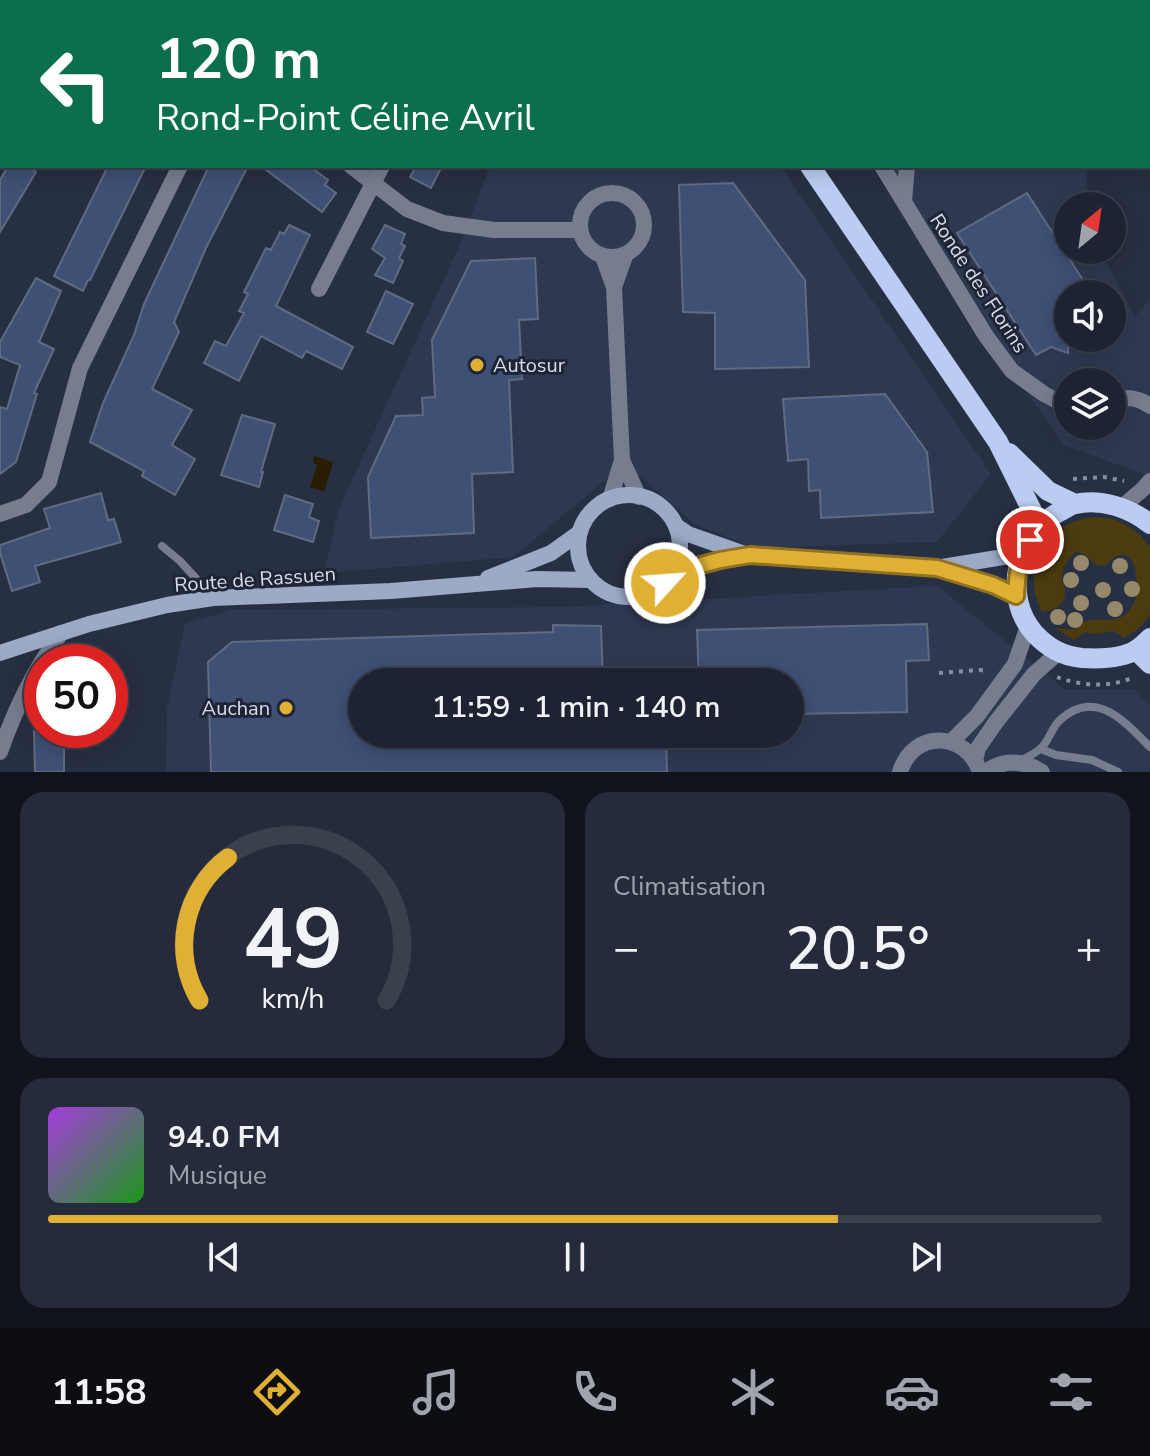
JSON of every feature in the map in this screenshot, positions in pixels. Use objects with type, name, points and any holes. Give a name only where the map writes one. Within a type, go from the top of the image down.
[{"type":"main road","points":[[811,168],[998,442],[1039,525]]},
{"type":"main road","points":[[998,442],[1048,491],[1075,504]]},
{"type":"main road","points":[[639,497],[659,505],[676,526],[680,549],[676,566],[660,587],[649,593],[635,597],[612,595],[591,580],[579,559],[579,533],[591,512],[610,499],[639,497]]},
{"type":"main road","points":[[1145,651],[1091,659],[1058,653],[1043,643],[1028,626],[1016,596],[1022,554],[1039,525],[1050,517],[1075,504],[1102,503],[1122,507],[1150,524]]},
{"type":"main road","points":[[676,526],[688,534],[750,555]]},
{"type":"main road","name":"Route de Rassuen","points":[[472,584],[551,553],[579,533]]},
{"type":"main road","points":[[937,568],[1022,554]]},
{"type":"main road","points":[[672,573],[750,555],[937,568],[993,585],[1016,596]]},
{"type":"main road","name":"Route de Rassuen","points":[[0,653],[167,605],[213,598],[391,591],[537,579],[591,580]]},
{"type":"street","points":[[0,514],[26,505],[49,482],[80,368],[179,168]]},
{"type":"street","points":[[354,168],[407,209],[443,223],[494,230],[580,230]]},
{"type":"street","points":[[319,289],[381,168]]},
{"type":"street","name":"Ronde des Florins","points":[[883,168],[986,336],[1012,371],[1054,399]]},
{"type":"street","points":[[904,201],[907,168]]},
{"type":"street","points":[[611,193],[629,197],[642,212],[645,230],[637,247],[625,256],[603,257],[586,245],[580,230],[582,215],[593,199],[611,193]]},
{"type":"street","points":[[614,287],[625,256]]},
{"type":"street","points":[[603,257],[614,287],[622,460],[610,499]]},
{"type":"street","points":[[1126,397],[1142,400],[1150,406]]},
{"type":"street","points":[[622,460],[639,497]]},
{"type":"street","points":[[1122,507],[1150,481]]},
{"type":"street","points":[[951,742],[977,716],[1015,664],[1028,626]]},
{"type":"street","points":[[0,752],[13,714],[38,666],[61,633]]},
{"type":"street","points":[[980,768],[978,748],[1034,674],[1058,653]]},
{"type":"street","points":[[900,772],[906,758],[920,745],[933,741],[951,742],[967,751],[980,768]]},
{"type":"street","points":[[980,768],[1019,761],[1042,772]]},
{"type":"lane","points":[[162,546],[213,598]]},
{"type":"lane","points":[[1019,761],[1041,749],[1058,722],[1079,706],[1103,708],[1150,747]]},
{"type":"lane","points":[[1041,749],[1056,755],[1092,760],[1118,772]]},
{"type":"path","points":[[1062,482],[1104,477],[1131,483]]},
{"type":"path","points":[[999,548],[1020,511]]},
{"type":"path","points":[[939,673],[980,670],[989,672],[1002,682]]},
{"type":"shaded area","points":[[489,168],[781,168],[991,474],[937,542],[754,548],[695,524],[640,476],[604,481],[513,557],[324,573],[338,511],[460,244]]},
{"type":"shaded area","points":[[875,168],[1086,168],[1087,192],[1054,192],[1054,264],[1107,264],[1116,280],[1054,280],[1054,352],[1126,352],[1126,299],[1135,316],[1150,300],[1150,476],[1063,445],[1060,440],[1126,440],[1126,368],[1054,368],[1054,432]]},
{"type":"shaded area","points":[[314,456],[333,462],[324,492],[310,487],[317,466]]},
{"type":"shaded area","points":[[1097,517],[1113,519],[1130,527],[1150,547],[1150,615],[1137,630],[1123,638],[1114,631],[1085,632],[1074,640],[1055,628],[1074,629],[1089,620],[1121,617],[1130,610],[1136,595],[1135,567],[1129,557],[1119,555],[1102,566],[1076,552],[1063,573],[1063,601],[1054,609],[1042,612],[1034,578],[1042,548],[1051,536],[1064,527]]},
{"type":"shaded area","points":[[937,586],[1066,690],[1134,689],[1150,705],[1150,772],[166,772],[167,708],[185,624],[231,610],[564,607]]},
{"type":"building","points":[[7,168],[31,168],[36,172],[0,232],[0,180]]},
{"type":"building","points":[[107,168],[145,168],[83,291],[54,276]]},
{"type":"building","points":[[208,168],[247,168],[206,248],[174,322],[179,332],[152,389],[192,410],[172,445],[195,459],[175,495],[142,476],[144,471],[90,442],[144,304]]},
{"type":"building","points":[[264,168],[312,168],[328,180],[325,185],[336,193],[322,212]]},
{"type":"building","points":[[415,168],[441,168],[431,188],[410,177]]},
{"type":"building","points":[[733,183],[805,280],[809,367],[715,369],[715,313],[683,312],[679,185]]},
{"type":"building","points":[[1027,193],[1054,235],[1054,264],[1073,264],[1083,280],[1054,280],[1054,348],[1036,355],[957,233]]},
{"type":"building","points":[[289,225],[310,235],[276,306],[353,347],[342,369],[306,351],[302,358],[261,336],[239,381],[204,363],[215,341],[226,346],[244,313],[239,311],[248,294],[244,292],[266,248],[271,250],[280,232],[284,234]]},
{"type":"building","points":[[385,225],[405,234],[401,244],[405,246],[399,258],[403,261],[393,283],[375,275],[385,258],[372,249]]},
{"type":"building","points":[[535,258],[538,319],[519,320],[522,379],[509,380],[513,472],[472,474],[474,533],[371,538],[368,477],[396,416],[423,415],[422,398],[435,397],[432,340],[471,261]]},
{"type":"building","points":[[36,278],[61,291],[39,342],[54,349],[34,393],[37,394],[16,462],[0,474],[0,407],[7,409],[20,365],[0,357],[0,342]]},
{"type":"building","points":[[386,291],[413,304],[393,344],[367,332]]},
{"type":"building","points":[[885,394],[927,452],[933,512],[821,518],[820,490],[809,491],[808,459],[788,461],[783,399]]},
{"type":"building","points":[[242,415],[275,424],[259,487],[221,475]]},
{"type":"building","points":[[101,493],[108,520],[114,519],[121,542],[35,566],[40,582],[12,591],[0,545],[50,528],[44,509]]},
{"type":"building","points":[[285,495],[313,504],[309,517],[319,521],[313,542],[274,530]]},
{"type":"building","points":[[927,624],[929,660],[906,661],[907,712],[804,714],[804,668],[698,668],[697,630]]},
{"type":"building","name":"Auchan","points":[[553,625],[601,626],[602,668],[348,668],[348,748],[666,748],[667,772],[211,772],[208,662],[232,642],[553,632]]},
{"type":"building","points":[[34,748],[64,748],[64,772],[35,772]]},
{"type":"place","name":"Autosur","points":[[477,365]]},
{"type":"place","name":"Auchan","points":[[286,708]]},
{"type":"route","points":[[665,583],[672,573],[750,555],[937,568],[993,585],[1016,596],[1018,569],[1030,540]]}]
